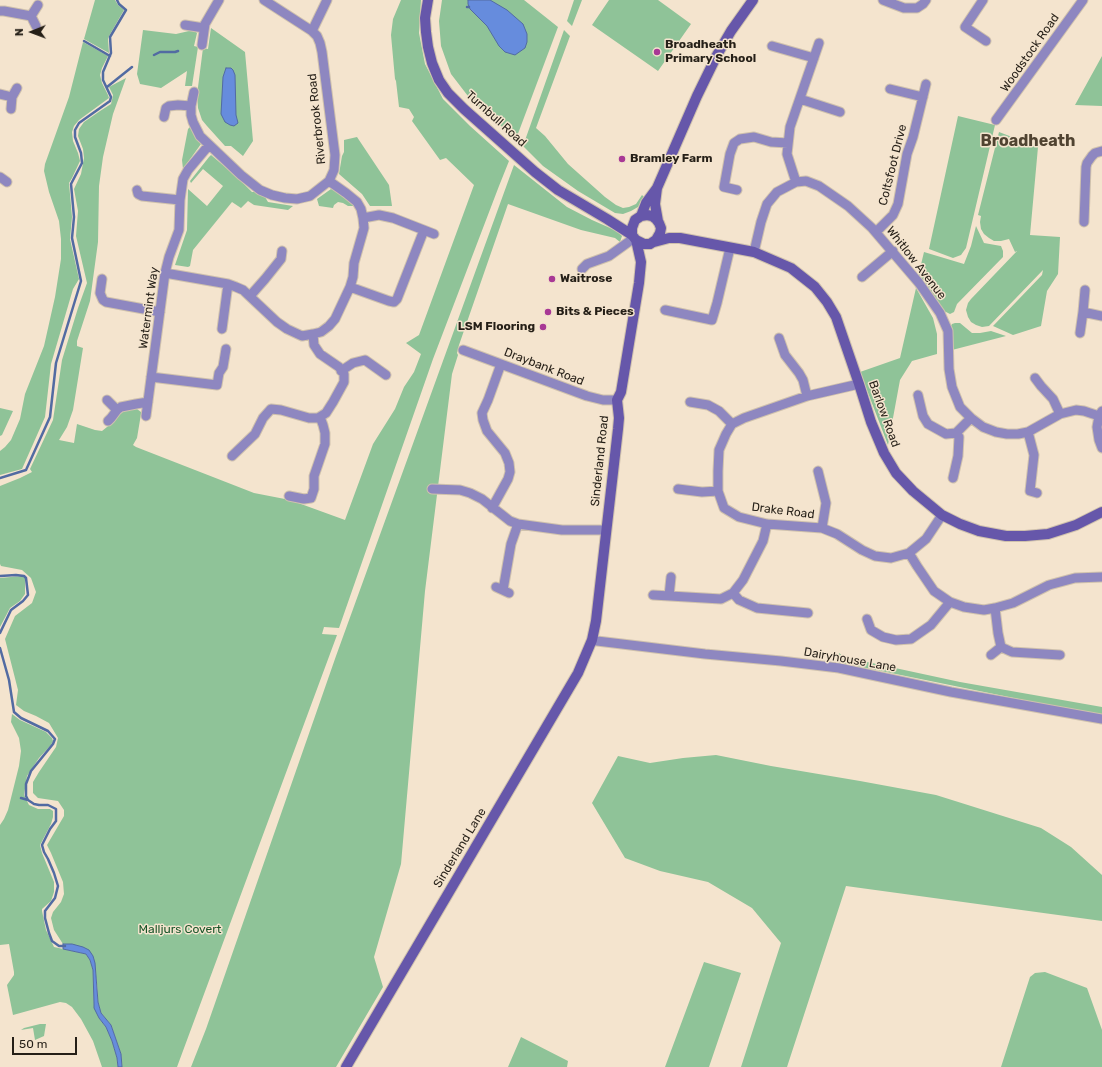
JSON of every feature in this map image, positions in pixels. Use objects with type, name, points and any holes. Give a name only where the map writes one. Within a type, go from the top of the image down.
[{"type":"street","points":[[202,45],[204,28],[207,19],[219,0]]},
{"type":"street","name":"Riverbrook Road","points":[[194,92],[191,115],[196,130],[209,145],[252,185],[272,195],[296,199],[310,196],[329,181],[335,164],[320,42],[312,31],[264,0]]},
{"type":"street","points":[[312,31],[327,0]]},
{"type":"street","name":"Turnbull Road","points":[[428,0],[425,18],[432,63],[448,93],[464,109],[558,190],[607,219],[634,238]]},
{"type":"street","name":"Sinderland Road","points":[[592,640],[596,621],[618,429],[619,418],[617,400],[621,392],[635,310],[641,262],[634,238],[632,228],[633,224],[640,217],[646,203],[656,188],[717,55],[731,31],[753,0]]},
{"type":"street","points":[[883,0],[904,8],[917,8],[926,0]]},
{"type":"street","points":[[983,0],[965,27],[986,41]]},
{"type":"street","name":"Woodstock Road","points":[[996,120],[1082,0]]},
{"type":"street","points":[[31,16],[38,5]]},
{"type":"street","points":[[0,11],[31,16]]},
{"type":"street","points":[[31,16],[36,26]]},
{"type":"street","points":[[185,25],[204,28]]},
{"type":"street","points":[[754,252],[761,222],[768,204],[777,192],[796,182],[787,154],[790,127],[819,43]]},
{"type":"street","points":[[772,46],[814,58]]},
{"type":"street","name":"Coltsfoot Drive","points":[[876,232],[893,215],[898,204],[907,154],[926,84]]},
{"type":"street","points":[[11,109],[12,97],[17,88]]},
{"type":"street","points":[[890,90],[923,97]]},
{"type":"street","points":[[0,94],[12,97]]},
{"type":"street","points":[[800,99],[840,112]]},
{"type":"street","points":[[164,116],[166,108],[169,106],[191,106]]},
{"type":"street","points":[[737,190],[724,187],[730,154],[734,143],[740,139],[754,137],[771,142],[788,143]]},
{"type":"street","name":"Watermint Way","points":[[146,416],[165,273],[179,230],[183,178],[209,145]]},
{"type":"street","points":[[1084,222],[1087,163],[1095,153],[1102,151]]},
{"type":"street","points":[[165,273],[228,284],[243,290],[277,322],[287,329],[302,336],[321,332],[335,319],[350,287],[355,258],[364,228],[361,209],[357,202],[329,181]]},
{"type":"street","name":"Whitlow Avenue","points":[[796,182],[806,181],[819,186],[848,206],[876,232],[919,283],[940,314],[948,331],[949,369],[952,387],[960,407],[971,418],[983,427],[996,432],[1018,434],[1028,432],[1060,414],[1076,410],[1100,413]]},
{"type":"street","name":"Sinderland Road","points":[[641,262],[652,243],[659,237],[660,233],[661,228],[655,204],[656,188]]},
{"type":"street","points":[[137,190],[138,194],[142,196],[180,202]]},
{"type":"street","points":[[363,218],[379,215],[393,218],[434,234]]},
{"type":"street","points":[[640,217],[647,215],[652,216],[659,222]]},
{"type":"street","name":"Turnbull Road","points":[[607,219],[623,222],[640,217]]},
{"type":"street","name":"Barlow Road","points":[[659,222],[668,231],[680,238]]},
{"type":"street","points":[[350,287],[394,302],[397,299],[424,230]]},
{"type":"street","points":[[582,269],[587,264],[609,256],[634,238],[644,244],[652,243]]},
{"type":"street","name":"Barlow Road","points":[[652,243],[669,238],[680,238],[754,252],[791,268],[815,287],[827,302],[836,317],[871,422],[884,452],[896,473],[913,492],[942,515],[979,531],[1006,536],[1025,536],[1048,534],[1069,528],[1102,512]]},
{"type":"street","points":[[665,310],[712,320],[730,248]]},
{"type":"street","points":[[250,296],[281,259],[282,251]]},
{"type":"street","points":[[862,277],[893,251]]},
{"type":"street","points":[[102,279],[100,293],[103,300],[106,302],[160,312]]},
{"type":"street","points":[[222,329],[228,284]]},
{"type":"street","points":[[1080,333],[1085,290]]},
{"type":"street","points":[[1083,312],[1102,316]]},
{"type":"street","points":[[232,456],[255,434],[263,418],[271,409],[281,410],[310,418],[318,418],[326,413],[344,382],[344,374],[339,368],[320,354],[314,345],[313,334]]},
{"type":"street","points":[[779,338],[785,355],[803,380],[807,396]]},
{"type":"street","points":[[151,377],[217,386],[219,372],[223,367],[226,349]]},
{"type":"street","name":"Draybank Road","points":[[463,350],[587,396],[603,400],[617,400]]},
{"type":"street","points":[[341,371],[353,363],[365,360],[386,375]]},
{"type":"street","points":[[492,508],[508,479],[510,472],[509,463],[505,453],[486,431],[482,413],[501,364]]},
{"type":"street","points":[[1035,378],[1053,398],[1060,414]]},
{"type":"street","points":[[690,402],[708,405],[719,411],[732,424],[744,418],[807,396],[859,384]]},
{"type":"street","points":[[918,395],[923,416],[928,424],[946,434],[956,433],[971,418]]},
{"type":"street","points":[[107,400],[117,410]]},
{"type":"street","points":[[108,421],[121,407],[148,402]]},
{"type":"street","points":[[1100,413],[1097,427],[1102,448]]},
{"type":"street","points":[[289,496],[304,499],[311,498],[314,489],[314,476],[325,444],[325,433],[320,417]]},
{"type":"street","name":"Drake Road","points":[[732,424],[719,450],[718,491],[724,508],[739,517],[767,524],[822,528],[837,534],[862,550],[875,556],[891,558],[909,554]]},
{"type":"street","points":[[1028,432],[1034,455],[1030,491],[1037,493]]},
{"type":"street","points":[[953,478],[958,456],[959,437],[956,433]]},
{"type":"street","points":[[818,471],[826,503],[822,528]]},
{"type":"street","points":[[432,489],[460,490],[470,493],[482,499],[510,521],[518,524],[562,530],[606,530]]},
{"type":"street","points":[[678,489],[702,492],[718,491]]},
{"type":"street","points":[[942,515],[926,539],[909,554],[934,591],[950,602],[964,608],[984,610],[995,608],[1012,603],[1049,585],[1075,578],[1102,577]]},
{"type":"street","points":[[503,590],[511,544],[518,524]]},
{"type":"street","points":[[653,595],[721,598],[733,593],[742,580],[763,541],[767,524]]},
{"type":"street","points":[[669,596],[671,577]]},
{"type":"street","points":[[733,593],[739,600],[757,608],[808,613]]},
{"type":"street","points":[[867,619],[871,630],[883,637],[896,640],[911,639],[931,625],[950,602]]},
{"type":"street","points":[[995,608],[1001,647]]},
{"type":"street","name":"Dairyhouse Lane","points":[[592,640],[698,653],[835,667],[951,692],[1102,719]]},
{"type":"street","name":"Sinderland Lane","points":[[346,1067],[574,680],[586,657],[592,640]]},
{"type":"street","points":[[1001,647],[1012,652],[1060,655]]},
{"type":"street","points":[[991,655],[1001,647]]},
{"type":"green space","points":[[95,0],[115,0],[124,10],[109,36],[109,53],[84,39]]},
{"type":"green space","name":"Malljurs Covert","points":[[401,0],[421,0],[419,33],[425,64],[443,99],[509,161],[433,359],[339,628],[324,627],[322,634],[337,635],[177,1067],[122,1067],[121,1054],[111,1025],[101,1013],[98,1002],[93,956],[72,944],[63,944],[54,930],[51,918],[64,894],[63,882],[47,845],[64,816],[64,810],[58,801],[38,798],[33,793],[33,782],[56,747],[58,738],[49,723],[24,711],[16,705],[18,690],[5,639],[15,616],[32,603],[36,592],[31,578],[22,570],[1,566],[0,564],[0,486],[32,472],[30,469],[53,420],[62,360],[87,283],[76,236],[78,211],[74,189],[81,174],[84,158],[83,149],[78,136],[79,129],[84,122],[111,104],[113,95],[109,87],[126,78],[113,114],[103,157],[99,186],[98,242],[90,301],[77,341],[77,346],[83,348],[73,410],[67,427],[59,440],[74,443],[77,424],[102,431],[112,423],[120,411],[137,409],[141,412],[141,414],[137,438],[133,445],[136,447],[254,493],[290,500],[345,520],[373,444],[395,409],[404,387],[414,372],[421,354],[406,343],[419,335],[474,185],[446,158],[440,160],[412,121],[414,117],[409,109],[399,107],[391,35],[393,19]]},
{"type":"green space","points":[[442,0],[524,0],[558,27],[516,139],[471,100],[451,74],[441,46],[439,21]]},
{"type":"green space","points":[[574,0],[582,0],[572,26],[567,21]]},
{"type":"green space","points":[[609,0],[658,0],[691,24],[658,71],[592,25]]},
{"type":"green space","points":[[211,28],[245,52],[253,141],[243,156],[231,146],[225,146],[202,120],[198,108],[197,95],[203,48],[208,49]]},
{"type":"green space","points":[[143,30],[176,34],[189,31],[195,31],[197,33],[194,46],[198,47],[192,86],[185,86],[187,71],[161,88],[140,84],[137,74]]},
{"type":"green space","points":[[564,30],[570,36],[536,128],[545,136],[568,164],[616,205],[623,208],[629,207],[636,204],[642,195],[644,197],[638,207],[623,214],[615,213],[578,191],[543,166],[523,146]]},
{"type":"green space","points":[[83,42],[108,56],[100,75],[109,98],[79,120],[74,126],[72,132],[73,141],[80,161],[69,183],[72,217],[70,239],[79,279],[73,289],[51,364],[45,417],[22,469],[0,475],[0,451],[11,440],[20,419],[25,394],[44,346],[55,297],[61,259],[61,239],[59,221],[49,192],[44,171],[45,164],[69,97]]},
{"type":"green space","points":[[1102,56],[1102,106],[1075,105]]},
{"type":"green space","points":[[958,116],[995,125],[966,248],[961,255],[953,258],[929,249]]},
{"type":"green space","points":[[190,127],[201,144],[183,169],[182,160],[188,129]]},
{"type":"green space","points":[[999,132],[1038,147],[1030,235],[1060,237],[1058,274],[1047,291],[1041,326],[1013,335],[993,326],[1042,275],[1043,270],[989,326],[982,327],[971,322],[966,310],[971,299],[1017,251],[1015,252],[1009,239],[994,241],[984,234],[981,229],[981,216],[978,215]]},
{"type":"green space","points":[[357,137],[389,185],[392,206],[370,206],[362,194],[339,174],[344,152],[344,140]]},
{"type":"green space","points":[[211,155],[252,192],[257,192],[265,197],[268,202],[293,206],[288,210],[254,205],[248,201],[241,208],[232,202],[193,250],[190,266],[175,265],[187,230],[188,189],[207,206],[223,186],[203,169],[191,183],[190,181]]},
{"type":"green space","points":[[514,165],[567,207],[617,231],[622,236],[620,242],[615,238],[581,230],[508,204],[459,345],[458,355],[452,374],[425,591],[401,864],[374,957],[383,987],[336,1067],[191,1067],[206,1029],[336,656]]},
{"type":"green space","points":[[331,189],[336,190],[350,200],[355,206],[348,206],[338,202],[333,208],[319,206],[317,199]]},
{"type":"green space","points":[[976,226],[984,243],[1001,246],[1003,257],[957,304],[954,312],[950,314],[944,311],[918,277],[924,252],[964,264],[971,246]]},
{"type":"green space","points":[[916,288],[933,318],[937,334],[937,354],[912,361],[900,380],[888,445],[860,372],[900,358]]},
{"type":"green space","points":[[960,323],[972,333],[991,331],[1006,336],[952,350],[950,328],[952,324]]},
{"type":"green space","points":[[0,408],[13,411],[2,435],[0,436]]},
{"type":"green space","points":[[22,576],[25,578],[25,594],[20,601],[10,608],[0,627],[0,578]]},
{"type":"green space","points":[[839,653],[844,657],[960,682],[1102,707],[1102,716],[837,662]]},
{"type":"green space","points":[[12,714],[20,720],[46,732],[53,741],[27,776],[24,795],[29,805],[38,809],[50,809],[53,811],[51,824],[40,845],[54,882],[54,892],[51,901],[42,909],[42,911],[46,930],[54,947],[86,954],[90,960],[93,970],[94,1004],[99,1018],[106,1027],[112,1041],[118,1067],[102,1067],[93,1041],[81,1019],[72,1007],[66,1003],[60,1002],[13,1015],[7,985],[14,975],[9,944],[0,945],[0,825],[8,810],[19,766],[21,751],[19,738],[11,722]]},
{"type":"green space","points":[[716,755],[936,795],[1041,828],[1071,847],[1102,875],[1102,921],[846,886],[787,1067],[741,1067],[781,943],[752,908],[708,882],[660,871],[625,858],[592,803],[618,756],[650,763]]},
{"type":"green space","points":[[704,962],[741,973],[709,1067],[665,1067]]},
{"type":"green space","points":[[1045,972],[1087,988],[1102,1030],[1102,1067],[1001,1067],[1030,977],[1035,973]]},
{"type":"green space","points":[[46,1024],[44,1036],[35,1040],[33,1028],[21,1030],[24,1028]]},
{"type":"green space","points":[[521,1037],[568,1061],[567,1067],[508,1067]]},
{"type":"water","points":[[468,0],[490,0],[507,10],[523,24],[527,34],[525,48],[515,55],[505,52],[499,46],[487,26],[470,9]]},
{"type":"water","points":[[226,68],[231,68],[235,75],[236,115],[238,123],[234,126],[225,122],[221,114],[223,77]]},
{"type":"water","points":[[63,944],[72,944],[83,947],[89,950],[93,956],[95,963],[98,1002],[101,1013],[111,1025],[121,1054],[122,1067],[118,1067],[112,1041],[106,1027],[94,1008],[93,970],[90,960],[86,954],[63,949]]},
{"type":"waterway","points":[[0,478],[26,470],[50,417],[56,363],[81,281],[72,238],[74,217],[71,184],[82,163],[81,153],[75,137],[75,130],[79,123],[110,101],[111,97],[103,80],[103,72],[111,53],[110,37],[126,10],[117,0]]},
{"type":"waterway","points":[[84,41],[110,56]]},
{"type":"waterway","points":[[154,55],[160,52],[178,51]]},
{"type":"waterway","points":[[107,87],[132,67]]},
{"type":"waterway","points":[[0,576],[24,576],[26,578],[28,595],[11,610],[0,633]]},
{"type":"waterway","points":[[0,648],[9,680],[14,712],[21,718],[48,731],[55,739],[53,744],[31,771],[26,784],[26,796],[28,800],[34,804],[48,805],[56,809],[56,821],[42,845],[58,886],[55,898],[45,911],[45,918],[52,941],[59,946],[65,946]]},
{"type":"waterway","points":[[21,798],[28,800]]},
{"type":"place","name":"Broadheath Primary School","points":[[657,52]]},
{"type":"place","name":"Bramley Farm","points":[[622,159]]},
{"type":"place","name":"Waitrose","points":[[552,279]]},
{"type":"place","name":"Bits & Pieces","points":[[548,312]]},
{"type":"place","name":"LSM Flooring","points":[[543,327]]},
{"type":"district","name":"Broadheath","points":[[1028,141]]}]
